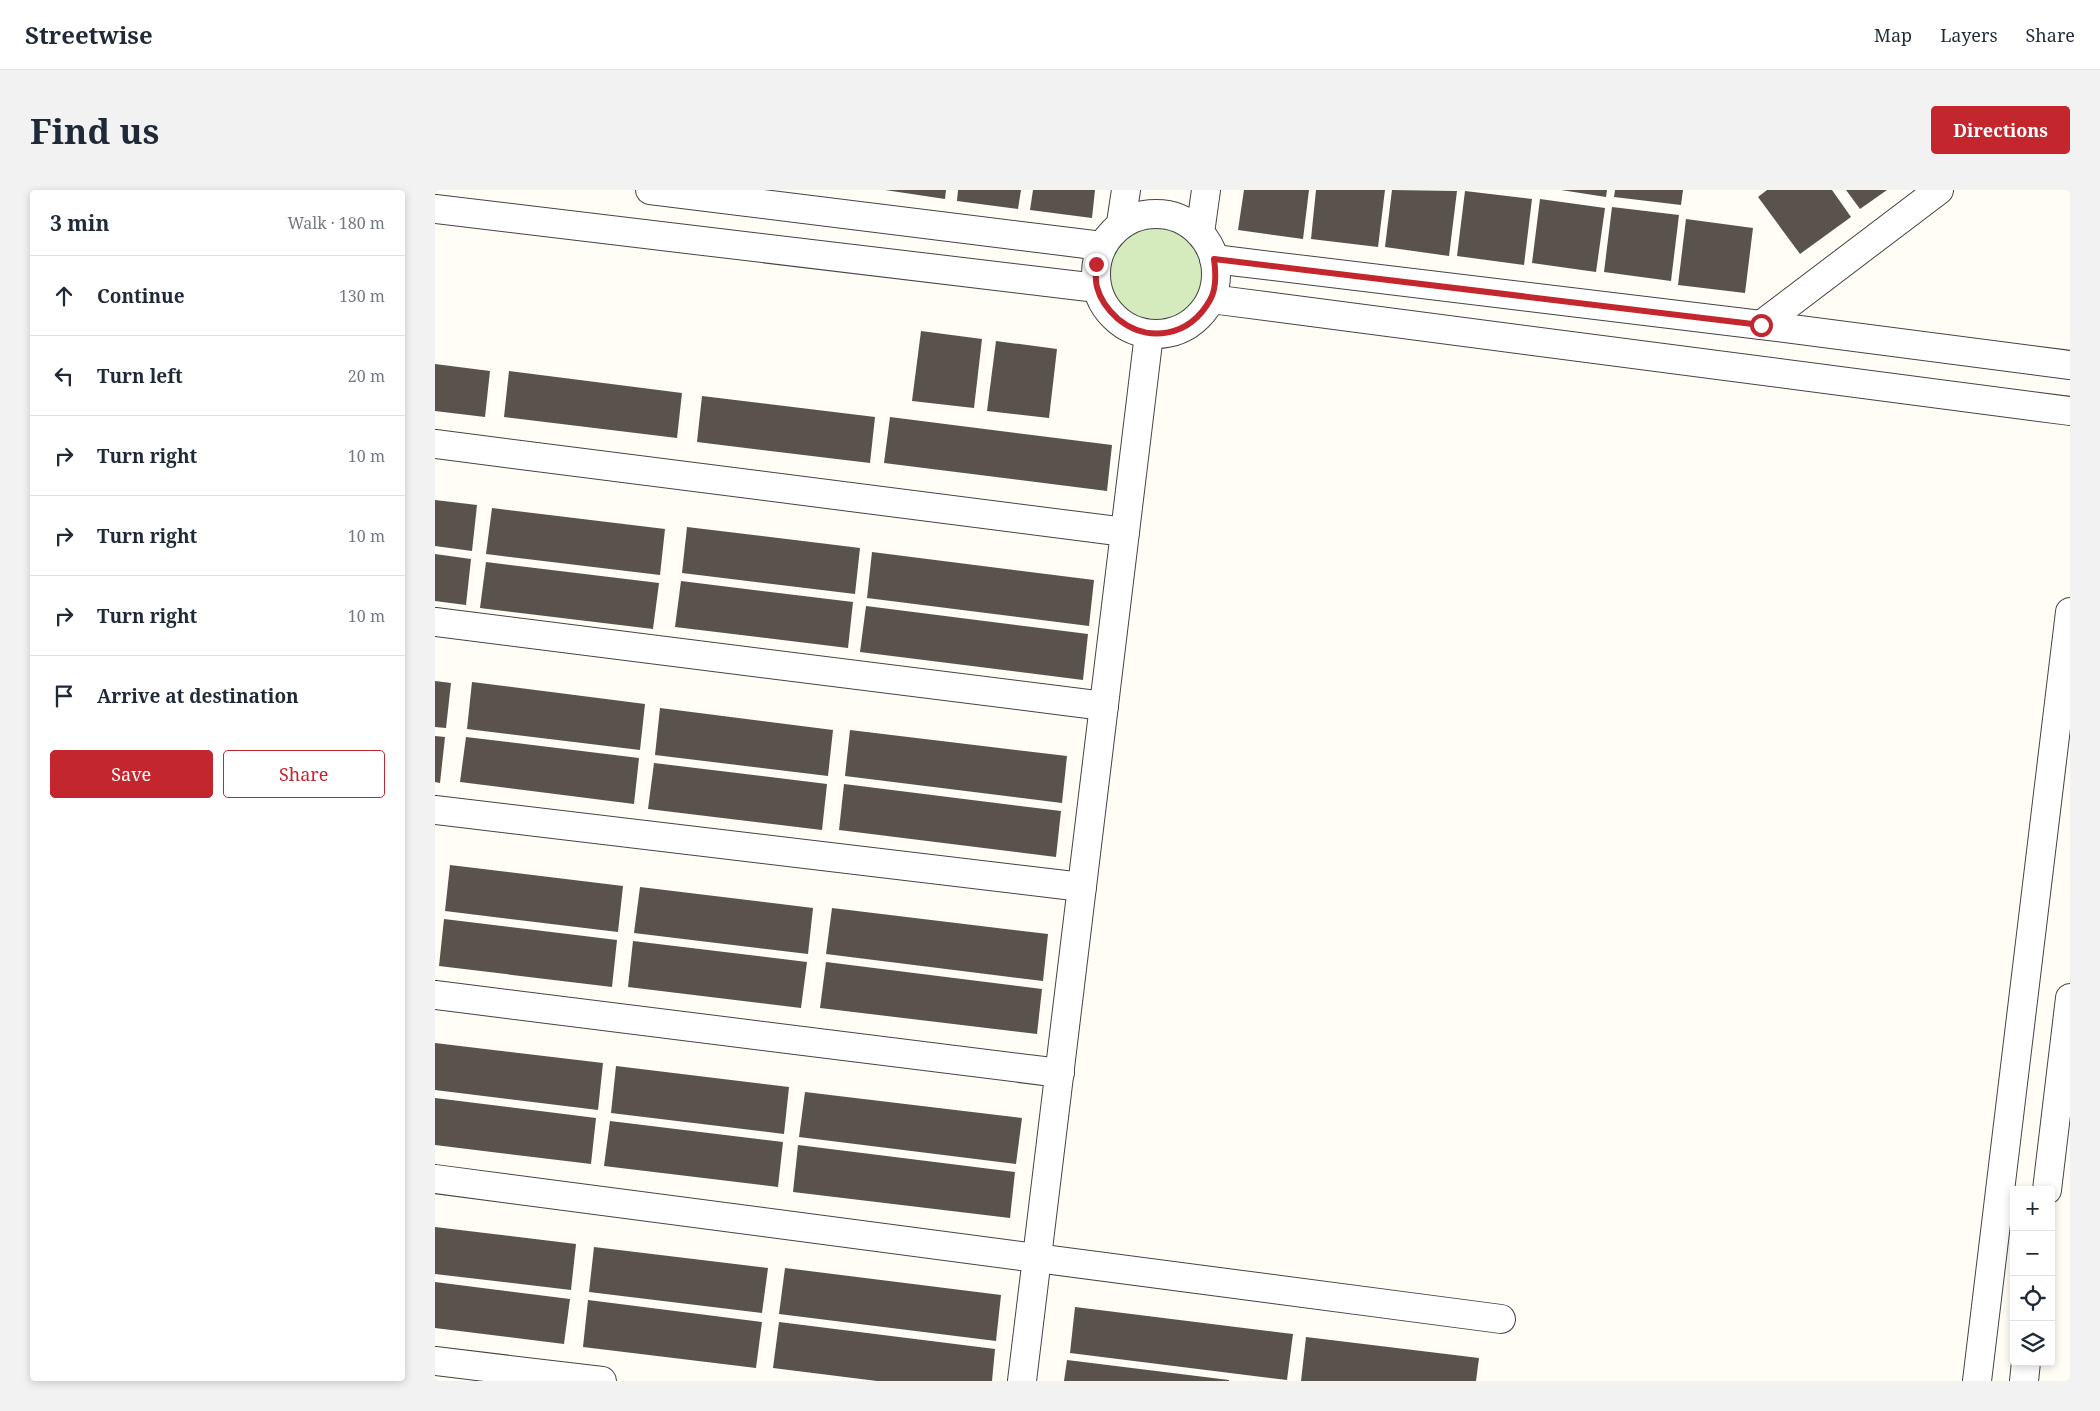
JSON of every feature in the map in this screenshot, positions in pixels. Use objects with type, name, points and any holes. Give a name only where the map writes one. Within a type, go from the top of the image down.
[{"type":"street","points":[[650,190],[1101,246]]},
{"type":"street","points":[[1121,223],[1126,190]]},
{"type":"street","points":[[1200,233],[1206,190]]},
{"type":"street","points":[[1761,325],[1939,190]]},
{"type":"street","points":[[435,209],[1097,288]]},
{"type":"street","points":[[1169,214],[1187,222],[1200,233],[1209,246],[1214,259],[1216,278],[1211,299],[1197,318],[1177,330],[1165,334],[1149,334],[1129,328],[1109,312],[1097,288],[1096,264],[1101,246],[1121,223],[1139,215],[1169,214]]},
{"type":"street","points":[[1214,259],[1761,325],[2070,365]]},
{"type":"street","points":[[1211,299],[2070,410]]},
{"type":"street","points":[[1022,1381],[1149,334]]},
{"type":"street","points":[[435,444],[1125,532]]},
{"type":"street","points":[[1977,1381],[2070,612]]},
{"type":"street","points":[[435,622],[1105,706]]},
{"type":"street","points":[[435,810],[1082,887]]},
{"type":"street","points":[[435,995],[1060,1073]]},
{"type":"street","points":[[2047,1186],[2070,998]]},
{"type":"street","points":[[435,1179],[1501,1319]]},
{"type":"street","points":[[435,1361],[602,1381]]},
{"type":"street","points":[[2024,1381],[2026,1366]]},
{"type":"green space","points":[[1156,227],[1174,230],[1189,240],[1199,255],[1202,273],[1199,291],[1189,306],[1174,316],[1156,319],[1138,316],[1123,306],[1113,291],[1110,273],[1113,255],[1123,240],[1138,230]]},
{"type":"building","points":[[885,190],[946,190],[945,199]]},
{"type":"building","points":[[958,190],[1021,190],[1018,209],[957,201]]},
{"type":"building","points":[[1033,190],[1095,190],[1092,218],[1030,210]]},
{"type":"building","points":[[1244,190],[1309,190],[1303,239],[1238,230]]},
{"type":"building","points":[[1316,190],[1385,190],[1378,247],[1311,239]]},
{"type":"building","points":[[1392,190],[1457,191],[1449,256],[1385,247]]},
{"type":"building","points":[[1561,190],[1607,190],[1606,197]]},
{"type":"building","points":[[1615,190],[1683,190],[1681,205],[1614,197]]},
{"type":"building","points":[[1767,190],[1832,190],[1851,217],[1800,254],[1758,197]]},
{"type":"building","points":[[1846,190],[1887,190],[1860,209]]},
{"type":"building","points":[[1465,191],[1532,199],[1524,265],[1457,256]]},
{"type":"building","points":[[1540,199],[1605,208],[1596,272],[1532,263]]},
{"type":"building","points":[[1612,207],[1679,215],[1671,281],[1604,272]]},
{"type":"building","points":[[1686,219],[1753,228],[1745,293],[1678,285]]},
{"type":"building","points":[[921,331],[982,339],[974,408],[912,401]]},
{"type":"building","points":[[996,341],[1057,349],[1049,418],[987,411]]},
{"type":"building","points":[[435,364],[490,371],[485,417],[435,411]]},
{"type":"building","points":[[509,371],[682,393],[677,438],[504,417]]},
{"type":"building","points":[[702,396],[875,417],[870,463],[697,442]]},
{"type":"building","points":[[890,417],[1112,445],[1107,491],[884,463]]},
{"type":"building","points":[[435,500],[477,505],[472,551],[435,546]]},
{"type":"building","points":[[492,508],[665,529],[660,575],[486,554]]},
{"type":"building","points":[[687,527],[860,548],[855,594],[682,573]]},
{"type":"building","points":[[872,552],[1094,580],[1089,626],[867,598]]},
{"type":"building","points":[[435,554],[471,559],[466,605],[435,601]]},
{"type":"building","points":[[486,562],[659,583],[653,629],[480,608]]},
{"type":"building","points":[[681,581],[853,602],[848,648],[675,627]]},
{"type":"building","points":[[866,606],[1088,634],[1083,680],[860,652]]},
{"type":"building","points":[[435,681],[451,683],[446,728],[435,727]]},
{"type":"building","points":[[472,682],[645,704],[640,750],[467,729]]},
{"type":"building","points":[[660,708],[833,730],[828,776],[655,755]]},
{"type":"building","points":[[850,730],[1067,756],[1062,803],[845,776]]},
{"type":"building","points":[[435,736],[445,737],[440,783],[435,782]]},
{"type":"building","points":[[466,737],[639,758],[634,804],[460,782]]},
{"type":"building","points":[[654,763],[827,784],[822,830],[648,809]]},
{"type":"building","points":[[844,784],[1061,811],[1056,857],[839,830]]},
{"type":"building","points":[[450,865],[623,886],[618,932],[445,911]]},
{"type":"building","points":[[640,887],[813,908],[808,954],[634,933]]},
{"type":"building","points":[[832,908],[1048,934],[1043,981],[826,954]]},
{"type":"building","points":[[444,919],[617,940],[612,987],[439,966]]},
{"type":"building","points":[[633,941],[807,962],[801,1008],[628,987]]},
{"type":"building","points":[[826,962],[1042,989],[1037,1034],[820,1008]]},
{"type":"building","points":[[435,1043],[603,1063],[598,1110],[435,1090]]},
{"type":"building","points":[[616,1066],[789,1087],[784,1134],[611,1113]]},
{"type":"building","points":[[805,1092],[1022,1118],[1016,1164],[799,1137]]},
{"type":"building","points":[[435,1098],[596,1118],[591,1164],[435,1145]]},
{"type":"building","points":[[610,1121],[783,1142],[778,1187],[604,1166]]},
{"type":"building","points":[[798,1145],[1015,1172],[1010,1218],[793,1192]]},
{"type":"building","points":[[435,1227],[576,1244],[571,1290],[435,1274]]},
{"type":"building","points":[[594,1247],[768,1268],[762,1313],[589,1292]]},
{"type":"building","points":[[785,1268],[1001,1295],[996,1341],[779,1314]]},
{"type":"building","points":[[435,1282],[570,1299],[564,1344],[435,1328]]},
{"type":"building","points":[[588,1300],[762,1322],[756,1368],[583,1347]]},
{"type":"building","points":[[1075,1307],[1293,1334],[1287,1380],[1070,1353]]},
{"type":"building","points":[[779,1322],[995,1349],[992,1381],[877,1381],[773,1368]]},
{"type":"building","points":[[1306,1337],[1479,1358],[1476,1381],[1301,1381]]},
{"type":"building","points":[[1067,1360],[1229,1380],[1229,1381],[1064,1381]]},
{"type":"route","points":[[1096,264],[1097,288],[1109,312],[1129,328],[1149,334],[1165,334],[1177,330],[1197,318],[1211,299],[1216,278],[1214,259],[1761,325]]}]
